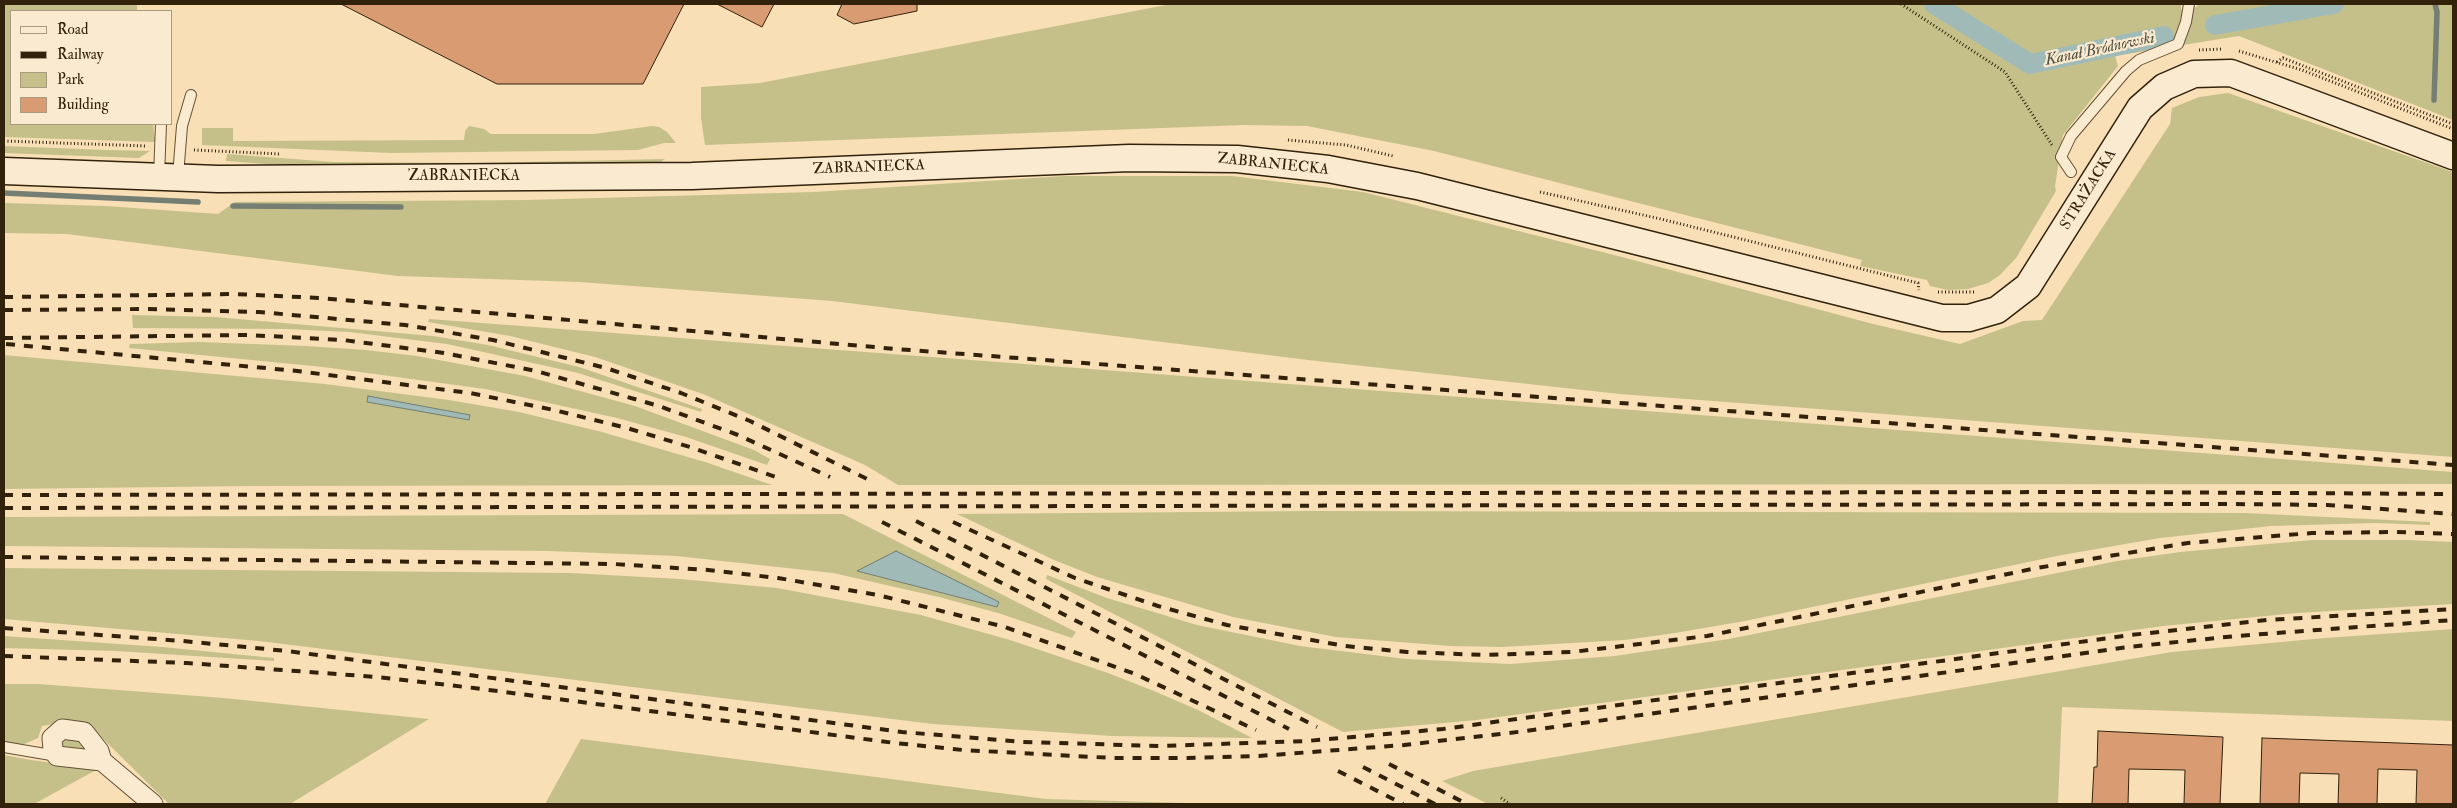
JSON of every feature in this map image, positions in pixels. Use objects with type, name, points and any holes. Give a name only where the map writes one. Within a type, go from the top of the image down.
[{"type":"main road","name":"STRAŻACKA","points":[[1722,264],[1942,318],[1969,318],[1997,310],[2028,286],[2140,108],[2164,87],[2194,74],[2232,73],[2453,156]]},
{"type":"main road","name":"ZABRANIECKA","points":[[4,171],[218,180],[692,176],[1129,158],[1237,158],[1328,169],[1417,186],[1722,264]]},
{"type":"street","points":[[102,762],[99,750],[84,732],[74,729],[62,729],[52,738],[53,750],[57,756],[102,762],[153,804]]},
{"type":"lane","points":[[2071,172],[2062,157],[2071,136],[2126,71],[2139,60],[2178,44],[2186,22],[2189,4]]},
{"type":"lane","points":[[168,177],[180,148],[182,126],[191,95]]},
{"type":"lane","points":[[161,125],[161,147],[168,177]]},
{"type":"lane","points":[[4,748],[57,756]]},
{"type":"path","points":[[1901,4],[2004,72],[2062,157]]},
{"type":"path","points":[[2191,51],[2210,48],[2229,50]]},
{"type":"path","points":[[2238,51],[2278,62],[2453,129]]},
{"type":"path","points":[[2241,57],[2274,65],[2283,58],[2453,124]]},
{"type":"path","points":[[1279,139],[1346,145],[1394,156]]},
{"type":"path","points":[[4,141],[161,147]]},
{"type":"path","points":[[1286,145],[1331,149]]},
{"type":"path","points":[[180,148],[288,154]]},
{"type":"path","points":[[1349,152],[1395,161]]},
{"type":"path","points":[[1536,191],[1661,219],[1918,283],[1919,295]]},
{"type":"path","points":[[1537,195],[1604,212]]},
{"type":"path","points":[[1912,288],[1928,291]]},
{"type":"path","points":[[1936,292],[1976,292]]},
{"type":"path","points":[[1967,298],[1981,295]]},
{"type":"path","points":[[1501,798],[1510,804]]},
{"type":"green space","points":[[4,4],[137,4],[137,10],[10,10],[10,125],[153,125],[155,142],[4,137]]},
{"type":"green space","points":[[1171,4],[2181,4],[2181,10],[2197,7],[2198,4],[2453,4],[2453,120],[2239,36],[2115,56],[2118,66],[2063,135],[2055,186],[2056,191],[2016,258],[2000,275],[1988,283],[1968,289],[1948,290],[1930,286],[1927,280],[1860,266],[1862,260],[1434,151],[1307,126],[1244,125],[705,145],[701,118],[701,87],[760,83]]},
{"type":"green space","points":[[2228,93],[2453,172],[2453,457],[1620,394],[1308,360],[832,301],[580,282],[398,276],[67,234],[4,233],[4,203],[106,206],[218,214],[235,202],[526,200],[814,192],[1065,176],[1232,176],[1363,192],[1622,257],[1873,324],[1960,344],[2023,321],[2042,320],[2170,124],[2172,108],[2199,97]]},
{"type":"green space","points":[[469,126],[484,129],[491,134],[594,134],[652,126],[659,127],[667,132],[676,143],[664,143],[638,150],[391,153],[202,145],[202,128],[233,128],[233,141],[464,140],[465,131]]},
{"type":"green space","points":[[4,146],[150,151],[139,158],[4,153]]},
{"type":"green space","points":[[227,154],[333,162],[479,163],[665,159],[658,164],[334,169],[226,161]]},
{"type":"green space","points":[[132,315],[215,317],[433,336],[488,345],[579,367],[702,409],[701,412],[578,373],[447,344],[349,332],[287,329],[133,328]]},
{"type":"green space","points":[[429,319],[2453,472],[2453,484],[898,485],[865,465],[703,394],[595,357],[510,336],[428,322]]},
{"type":"green space","points":[[199,342],[366,350],[417,356],[525,376],[635,406],[754,450],[770,459],[767,465],[686,437],[617,418],[485,389],[323,367],[129,348],[130,344]]},
{"type":"green space","points":[[4,355],[325,384],[449,400],[519,412],[602,432],[705,462],[772,485],[251,486],[4,489]]},
{"type":"green space","points":[[1314,511],[2245,513],[2430,522],[2430,525],[2375,523],[2271,526],[2160,538],[2062,555],[1745,621],[1675,633],[1625,640],[1502,647],[1450,646],[1336,637],[1233,617],[1097,577],[1054,560],[957,514]]},
{"type":"green space","points":[[843,514],[1076,632],[1072,638],[998,613],[939,597],[833,573],[676,556],[548,551],[4,546],[4,517]]},
{"type":"green space","points":[[2312,540],[2453,542],[2453,604],[2297,613],[2163,626],[1477,720],[1343,732],[1046,579],[1047,575],[1107,598],[1197,625],[1300,646],[1406,659],[1510,664],[1615,656],[1729,639],[2117,561],[2180,552]]},
{"type":"green space","points":[[4,568],[571,573],[680,579],[777,588],[921,615],[1010,640],[1108,673],[1154,691],[1198,710],[1252,738],[1112,736],[933,724],[259,641],[4,619]]},
{"type":"green space","points":[[2453,629],[2453,721],[2062,707],[2058,804],[1488,804],[1442,781],[1473,771],[2172,652]]},
{"type":"green space","points":[[4,636],[162,647],[274,658],[274,661],[116,651],[4,648]]},
{"type":"green space","points":[[4,684],[38,684],[224,698],[429,719],[290,804],[169,804],[89,725],[65,722],[42,726],[38,738],[20,746],[4,744]]},
{"type":"green space","points":[[75,736],[93,752],[61,753],[61,738]]},
{"type":"green space","points":[[581,739],[1046,799],[1223,804],[545,804]]},
{"type":"green space","points":[[4,755],[98,769],[34,804],[4,804]]},
{"type":"water","points":[[368,396],[470,415],[469,420],[367,402]]},
{"type":"water","points":[[896,551],[999,602],[997,607],[857,571]]},
{"type":"building","points":[[341,4],[684,4],[643,84],[497,84]]},
{"type":"building","points":[[717,4],[774,4],[762,27]]},
{"type":"building","points":[[842,4],[917,4],[917,11],[854,24],[837,15]]},
{"type":"building","points":[[2098,731],[2223,737],[2220,804],[2184,804],[2185,770],[2129,769],[2128,804],[2092,804],[2094,767],[2097,767]]},
{"type":"building","points":[[2262,738],[2453,745],[2453,804],[2416,804],[2417,770],[2378,769],[2377,804],[2338,804],[2339,774],[2300,773],[2299,804],[2260,804]]},
{"type":"waterway","name":"Kanał Bródnowski","points":[[1934,4],[2030,64],[2164,36]]},
{"type":"waterway","name":"Kanał Bródnowski","points":[[2215,25],[2334,4]]},
{"type":"waterway","points":[[2434,100],[2437,12],[2435,4]]},
{"type":"waterway","points":[[4,193],[198,202]]},
{"type":"waterway","points":[[233,206],[401,207]]},
{"type":"railway","points":[[4,297],[235,294],[320,298],[896,349],[2453,465]]},
{"type":"railway","points":[[4,310],[148,309],[259,312],[405,325],[493,340],[606,368],[681,393],[750,421],[867,479]]},
{"type":"railway","points":[[4,338],[248,335],[343,340],[444,353],[536,371],[659,406],[738,435],[830,477]]},
{"type":"railway","points":[[6,344],[297,371],[470,393],[554,410],[627,428],[690,447],[776,477]]},
{"type":"railway","points":[[4,495],[2110,492],[2453,494]]},
{"type":"railway","points":[[4,508],[2232,504],[2327,505],[2453,514]]},
{"type":"railway","points":[[916,521],[1317,727]]},
{"type":"railway","points":[[882,522],[1289,729]]},
{"type":"railway","points":[[953,522],[1075,578],[1158,606],[1227,625],[1345,646],[1407,652],[1484,655],[1572,652],[1707,636],[2037,568],[2188,543],[2312,533],[2396,532],[2453,534]]},
{"type":"railway","points":[[4,557],[614,564],[708,570],[778,578],[878,595],[1005,627],[1135,674],[1256,730]]},
{"type":"railway","points":[[4,628],[183,641],[287,651],[902,732],[1023,742],[1160,746],[1307,741],[1443,729],[2131,635],[2267,620],[2453,609]]},
{"type":"railway","points":[[4,656],[187,663],[377,677],[963,750],[1113,758],[1188,758],[1259,756],[1404,745],[1526,731],[2128,647],[2236,636],[2453,620]]},
{"type":"railway","points":[[1389,764],[1467,804]]},
{"type":"railway","points":[[1363,767],[1435,804]]},
{"type":"railway","points":[[1338,771],[1403,804]]}]
